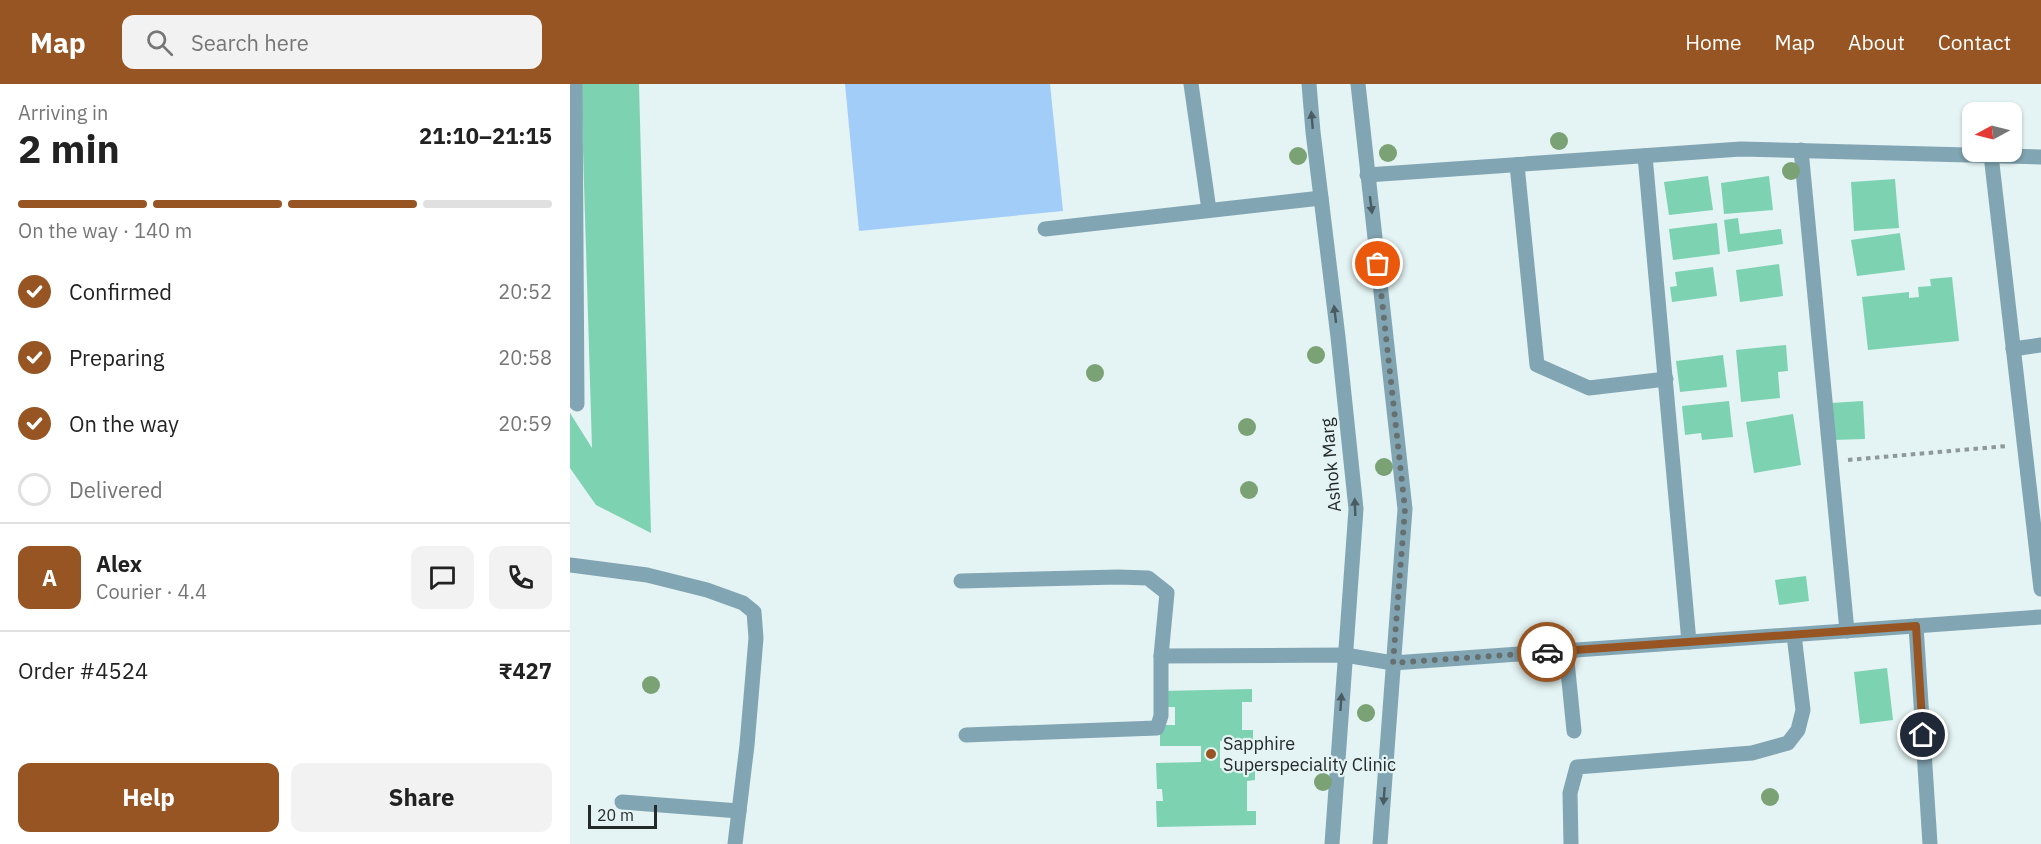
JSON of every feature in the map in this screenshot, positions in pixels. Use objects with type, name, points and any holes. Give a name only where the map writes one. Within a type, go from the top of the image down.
[{"type":"street","points":[[575,84],[572,175],[573,362],[577,404]]},
{"type":"street","points":[[1191,84],[1209,210]]},
{"type":"street","name":"Ashok Marg","points":[[1309,84],[1356,509],[1332,844]]},
{"type":"street","points":[[1358,84],[1405,509],[1380,844]]},
{"type":"street","points":[[1367,175],[1742,148],[1962,154]]},
{"type":"street","points":[[1802,150],[1846,631]]},
{"type":"street","points":[[1645,156],[1689,642]]},
{"type":"street","points":[[2022,156],[2041,157]]},
{"type":"street","points":[[1992,162],[2041,589]]},
{"type":"street","points":[[1516,165],[1537,365],[1589,388],[1665,378]]},
{"type":"street","points":[[1045,229],[1321,198]]},
{"type":"street","points":[[2013,349],[2041,345]]},
{"type":"street","points":[[570,565],[646,575],[707,590],[743,603],[754,612],[756,638],[735,844]]},
{"type":"street","points":[[961,581],[1118,577],[1148,579],[1167,593],[1161,656],[1161,716],[1157,728],[966,735]]},
{"type":"street","points":[[1161,656],[1345,655],[1393,663],[2041,617]]},
{"type":"street","points":[[1916,626],[1930,844]]},
{"type":"street","points":[[1571,844],[1570,793],[1577,767],[1752,753],[1788,743],[1798,730],[1803,710],[1794,635]]},
{"type":"street","points":[[1566,651],[1574,731]]},
{"type":"street","points":[[622,802],[739,811]]},
{"type":"path","points":[[1830,462],[2024,444]]},
{"type":"water","points":[[845,84],[1050,84],[1063,211],[859,231]]},
{"type":"building","points":[[581,84],[639,84],[651,533],[596,505],[570,468],[570,413],[592,448]]},
{"type":"building","points":[[1708,176],[1713,210],[1669,215],[1664,182]]},
{"type":"building","points":[[1769,176],[1773,210],[1724,214],[1721,183]]},
{"type":"building","points":[[1895,179],[1899,228],[1854,231],[1851,182]]},
{"type":"building","points":[[1738,218],[1740,234],[1781,229],[1783,244],[1728,252],[1724,220]]},
{"type":"building","points":[[1717,223],[1720,254],[1673,260],[1669,229]]},
{"type":"building","points":[[1900,233],[1905,270],[1857,276],[1851,240]]},
{"type":"building","points":[[1779,264],[1783,296],[1740,302],[1736,270]]},
{"type":"building","points":[[1713,267],[1717,296],[1672,302],[1670,287],[1677,286],[1675,272]]},
{"type":"building","points":[[1952,277],[1959,341],[1868,350],[1862,297],[1909,292],[1909,298],[1919,297],[1918,287],[1931,286],[1930,279]]},
{"type":"building","points":[[1786,345],[1788,371],[1778,372],[1780,398],[1741,402],[1736,350]]},
{"type":"building","points":[[1723,355],[1727,387],[1680,392],[1676,361]]},
{"type":"building","points":[[1729,401],[1733,437],[1702,440],[1701,433],[1685,435],[1682,406]]},
{"type":"building","points":[[1863,401],[1865,439],[1833,440],[1831,403]]},
{"type":"building","points":[[1793,414],[1801,465],[1754,473],[1746,422]]},
{"type":"building","points":[[1806,576],[1809,601],[1779,605],[1775,580]]},
{"type":"building","points":[[1887,668],[1893,720],[1860,724],[1854,672]]},
{"type":"building","name":"Sapphire Superspeciality Clinic","points":[[1252,689],[1252,702],[1242,702],[1242,730],[1253,730],[1253,740],[1220,741],[1220,768],[1255,767],[1255,780],[1247,781],[1247,811],[1256,811],[1256,825],[1157,827],[1156,801],[1163,801],[1162,789],[1157,789],[1156,763],[1201,762],[1201,746],[1160,746],[1160,725],[1175,725],[1175,707],[1162,707],[1162,691]]},
{"type":"way so far","points":[[1378,264],[1405,509],[1393,663],[1547,652]]},
{"type":"place","name":"Sapphire Superspeciality Clinic","points":[[1211,754]]},
{"type":"route","points":[[1547,652],[1916,626],[1923,735]]}]
